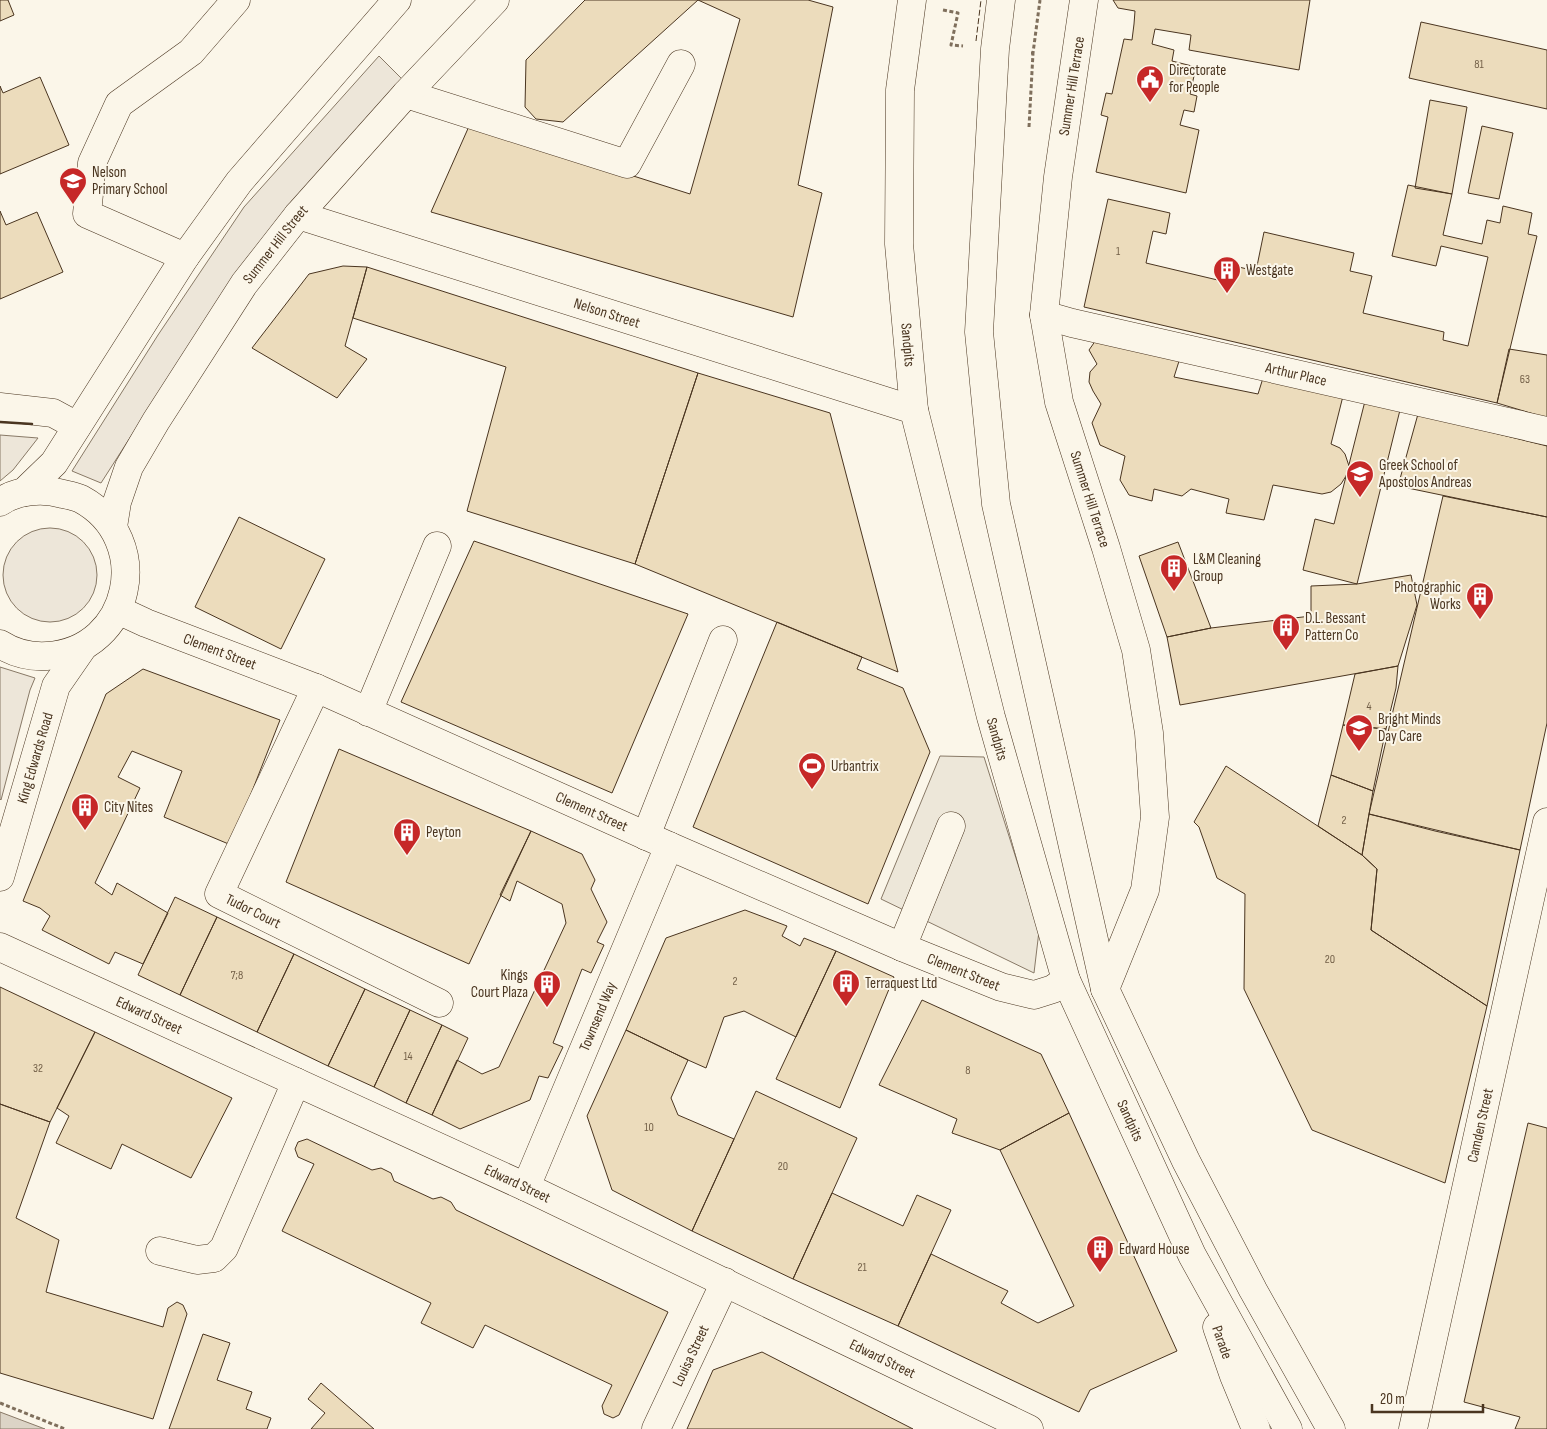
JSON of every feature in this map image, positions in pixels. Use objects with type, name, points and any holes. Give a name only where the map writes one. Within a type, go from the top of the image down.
[{"type":"street","points":[[185,257],[87,214],[92,162],[119,104],[190,52],[236,0]]},
{"type":"street","name":"Summer Hill Street","points":[[113,527],[117,502],[129,467],[156,421],[244,284],[298,215],[406,94],[495,0]]},
{"type":"street","name":"Sandpits","points":[[912,0],[900,90],[899,244],[914,410],[991,717],[1066,980],[1192,1255],[1288,1429]]},
{"type":"street","points":[[1001,0],[995,49],[979,332],[996,504],[1105,989],[1186,1161],[1253,1290],[1331,1429]]},
{"type":"street","name":"Summer Hill Terrace","points":[[1084,0],[1058,177],[1044,315],[1059,402],[1136,650],[1149,733],[1155,817],[1145,890],[1105,989]]},
{"type":"street","points":[[12,497],[54,463],[185,257],[239,182],[394,1]]},
{"type":"street","points":[[406,94],[627,164],[681,64]]},
{"type":"street","name":"Nelson Street","points":[[298,215],[914,410]]},
{"type":"street","name":"Arthur Place","points":[[1044,315],[1092,328],[1547,431]]},
{"type":"street","points":[[0,407],[53,412],[77,426]]},
{"type":"street","points":[[0,644],[8,650],[36,657],[59,655],[83,647],[99,636],[110,623],[124,595],[126,579],[124,556],[113,527],[98,511],[80,498],[52,491],[12,497]]},
{"type":"street","points":[[368,712],[437,546]]},
{"type":"street","name":"Clement Street","points":[[118,610],[146,623],[316,688],[658,841],[902,947],[1001,987],[1034,995],[1053,989],[1066,980]]},
{"type":"street","name":"Townsend Way","points":[[526,1187],[658,841],[723,640]]},
{"type":"street","name":"King Edwards Road","points":[[0,877],[56,686],[83,647]]},
{"type":"street","name":"Tudor Court","points":[[316,688],[219,894],[439,1003]]},
{"type":"street","points":[[902,947],[951,826]]},
{"type":"street","name":"Camden Street","points":[[1413,1429],[1545,839]]},
{"type":"street","name":"Edward Street","points":[[0,947],[526,1187],[1030,1429]]},
{"type":"street","points":[[160,1251],[197,1260],[214,1258],[224,1248],[296,1082]]},
{"type":"street","name":"Parade","points":[[1192,1255],[1234,1376],[1256,1429]]},
{"type":"street","name":"Louisa Street","points":[[656,1429],[725,1282]]},
{"type":"path","points":[[0,1403],[65,1429]]},
{"type":"shaded area","points":[[379,56],[407,84],[174,369],[101,483],[72,471],[158,335],[244,207]]},
{"type":"shaded area","points":[[0,435],[38,438],[13,470],[0,481]]},
{"type":"shaded area","points":[[50,528],[68,532],[83,542],[93,557],[97,575],[93,593],[83,608],[68,618],[50,622],[32,618],[17,608],[7,593],[3,575],[7,557],[17,542],[32,532]]},
{"type":"shaded area","points":[[0,667],[35,678],[30,690],[1,800],[0,799]]},
{"type":"shaded area","points":[[940,756],[984,757],[1039,931],[1034,973],[881,899]]},
{"type":"shaded area","points":[[0,1412],[45,1429],[0,1429]]},
{"type":"building","points":[[0,0],[8,0],[14,15],[0,21]]},
{"type":"building","points":[[585,0],[698,0],[563,122],[536,119],[525,107],[526,60]]},
{"type":"building","points":[[698,0],[808,0],[833,7],[798,185],[822,193],[793,317],[431,212],[470,124],[690,194],[740,19]]},
{"type":"building","name":"Directorate for People","points":[[1113,0],[1310,0],[1299,70],[1189,50],[1191,35],[1155,29],[1152,44],[1174,50],[1172,61],[1196,67],[1190,94],[1197,96],[1194,112],[1184,110],[1180,125],[1199,130],[1186,193],[1096,172],[1108,117],[1101,115],[1106,93],[1112,94],[1124,39],[1132,40],[1134,24],[1135,11],[1118,8]]},
{"type":"building","points":[[1421,22],[1547,50],[1547,109],[1409,78]]},
{"type":"building","points":[[40,77],[69,145],[0,174],[0,86],[3,93]]},
{"type":"building","points":[[1430,100],[1467,107],[1452,194],[1415,188]]},
{"type":"building","points":[[1482,126],[1513,133],[1499,199],[1468,193]]},
{"type":"building","name":"Westgate","points":[[1408,185],[1452,194],[1443,235],[1482,244],[1487,220],[1500,223],[1503,206],[1532,213],[1528,234],[1537,236],[1497,403],[1084,307],[1108,199],[1170,213],[1166,234],[1153,231],[1146,263],[1226,282],[1230,265],[1256,271],[1264,232],[1354,253],[1350,271],[1372,276],[1363,313],[1444,332],[1443,340],[1468,346],[1488,257],[1441,246],[1436,266],[1392,256]]},
{"type":"building","points":[[0,211],[6,225],[37,212],[63,272],[0,299]]},
{"type":"building","points":[[343,266],[367,267],[345,346],[367,359],[337,398],[252,348],[309,274]]},
{"type":"building","points":[[367,267],[698,373],[635,564],[467,511],[506,367],[353,318]]},
{"type":"building","points":[[1096,340],[1180,358],[1174,377],[1258,394],[1263,378],[1343,396],[1331,444],[1340,448],[1345,454],[1349,466],[1346,476],[1341,484],[1331,492],[1322,494],[1273,485],[1264,520],[1226,513],[1229,499],[1191,489],[1182,496],[1154,489],[1152,501],[1129,495],[1120,480],[1125,456],[1100,445],[1092,423],[1101,404],[1089,382],[1090,372],[1097,364],[1089,350]]},
{"type":"building","points":[[1509,349],[1547,355],[1547,418],[1497,403]]},
{"type":"building","points":[[698,373],[830,413],[898,672],[635,564]]},
{"type":"building","name":"Greek School of Apostolos Andreas","points":[[1365,401],[1400,410],[1357,584],[1303,570],[1315,519],[1334,524]]},
{"type":"building","points":[[1418,414],[1547,446],[1547,517],[1398,486]]},
{"type":"building","name":"Photographic Works","points":[[1443,496],[1547,517],[1547,723],[1520,850],[1369,814]]},
{"type":"building","points":[[239,517],[325,559],[281,649],[195,607]]},
{"type":"building","points":[[474,541],[688,614],[612,793],[401,702]]},
{"type":"building","name":"L&M Cleaning Group","points":[[1178,542],[1211,628],[1167,637],[1139,556]]},
{"type":"building","name":"D.L. Bessant Pattern Co","points":[[1411,575],[1417,605],[1398,666],[1180,705],[1167,637],[1211,628],[1311,616],[1311,586],[1357,584]]},
{"type":"building","name":"Urbantrix","points":[[777,622],[862,657],[857,669],[903,688],[930,752],[868,904],[693,827]]},
{"type":"building","points":[[1398,666],[1396,688],[1386,729],[1343,725],[1355,674]]},
{"type":"building","name":"City Nites","points":[[143,669],[280,720],[231,845],[164,817],[182,771],[132,751],[118,777],[140,788],[95,883],[112,895],[117,883],[168,913],[143,964],[115,952],[109,964],[42,930],[50,916],[40,908],[23,901],[106,694]]},
{"type":"building","name":"Bright Minds Day Care","points":[[1343,725],[1386,729],[1373,791],[1331,775]]},
{"type":"building","name":"Peyton","points":[[339,749],[531,831],[469,964],[286,882]]},
{"type":"building","points":[[1226,766],[1362,855],[1377,869],[1371,930],[1487,1006],[1445,1183],[1312,1130],[1244,989],[1245,894],[1217,878],[1199,827],[1194,822]]},
{"type":"building","points":[[1331,775],[1373,791],[1362,855],[1318,826]]},
{"type":"building","points":[[1369,814],[1520,850],[1487,1006],[1371,930],[1377,869],[1362,855]]},
{"type":"building","name":"Kings Court Plaza","points":[[531,831],[582,854],[595,880],[591,889],[607,922],[597,942],[604,945],[591,973],[582,969],[553,1043],[563,1047],[548,1078],[539,1076],[530,1100],[460,1129],[432,1115],[457,1060],[482,1074],[499,1067],[566,923],[562,904],[517,881],[510,901],[500,895]]},
{"type":"building","points":[[175,897],[217,917],[180,995],[138,975]]},
{"type":"building","points":[[745,910],[787,926],[782,936],[800,946],[804,938],[836,951],[796,1037],[744,1011],[724,1017],[706,1068],[626,1030],[666,938]]},
{"type":"building","points":[[217,917],[294,954],[257,1032],[180,995]]},
{"type":"building","name":"Terraquest Ltd","points":[[836,951],[894,977],[840,1108],[776,1079]]},
{"type":"building","points":[[294,954],[365,989],[328,1066],[257,1032]]},
{"type":"building","points":[[0,987],[95,1032],[50,1122],[0,1104]]},
{"type":"building","points":[[365,989],[410,1010],[374,1087],[328,1066]]},
{"type":"building","points":[[922,1000],[1041,1054],[1069,1113],[1000,1150],[952,1133],[957,1119],[879,1085]]},
{"type":"building","points":[[410,1010],[442,1025],[406,1103],[374,1087]]},
{"type":"building","points":[[442,1025],[468,1038],[432,1115],[406,1103]]},
{"type":"building","points":[[626,1030],[688,1060],[671,1098],[678,1115],[734,1139],[692,1231],[612,1190],[587,1116]]},
{"type":"building","points":[[95,1032],[232,1098],[191,1178],[122,1144],[111,1169],[56,1143],[69,1116],[57,1108]]},
{"type":"building","points":[[756,1091],[857,1138],[793,1279],[692,1231]]},
{"type":"building","points":[[0,1104],[50,1122],[16,1218],[59,1240],[46,1292],[163,1327],[168,1308],[177,1302],[183,1305],[187,1314],[153,1419],[0,1373]]},
{"type":"building","name":"Edward House","points":[[1069,1113],[1177,1351],[1090,1390],[1079,1412],[898,1326],[931,1254],[1008,1291],[1001,1303],[1038,1323],[1074,1306],[1000,1150]]},
{"type":"building","points":[[1528,1123],[1547,1128],[1547,1429],[1515,1429],[1520,1417],[1464,1402]]},
{"type":"building","points":[[307,1139],[372,1170],[381,1168],[391,1173],[394,1181],[433,1199],[441,1197],[451,1202],[456,1210],[668,1312],[619,1415],[613,1418],[604,1414],[602,1406],[612,1385],[485,1325],[473,1348],[421,1323],[431,1303],[282,1231],[314,1164],[298,1157],[295,1149],[298,1142]]},
{"type":"building","points":[[832,1193],[903,1226],[917,1195],[951,1210],[898,1326],[793,1279]]},
{"type":"building","points":[[203,1334],[230,1343],[217,1380],[252,1392],[246,1409],[271,1418],[267,1429],[169,1429]]},
{"type":"building","points":[[762,1352],[913,1429],[687,1429],[713,1370]]},
{"type":"building","points":[[321,1383],[374,1429],[311,1429],[325,1413],[308,1399]]},
{"type":"fence","points":[[976,41],[981,0]]},
{"type":"wall","points":[[0,422],[32,424]]},
{"type":"place","name":"Directorate for People","points":[[1150,103]]},
{"type":"place","name":"Nelson Primary School","points":[[73,205]]},
{"type":"place","name":"Westgate","points":[[1227,294]]},
{"type":"place","name":"Greek School of Apostolos Andreas","points":[[1360,498]]},
{"type":"place","name":"L&M Cleaning Group","points":[[1174,592]]},
{"type":"place","name":"Photographic Works","points":[[1480,620]]},
{"type":"place","name":"D.L. Bessant Pattern Co","points":[[1286,651]]},
{"type":"place","name":"Bright Minds Day Care","points":[[1359,752]]},
{"type":"place","name":"Urbantrix","points":[[812,790]]},
{"type":"place","name":"City Nites","points":[[85,831]]},
{"type":"place","name":"Peyton","points":[[407,856]]},
{"type":"place","name":"Terraquest Ltd","points":[[846,1007]]},
{"type":"place","name":"Kings Court Plaza","points":[[547,1008]]},
{"type":"place","name":"Edward House","points":[[1100,1273]]}]
